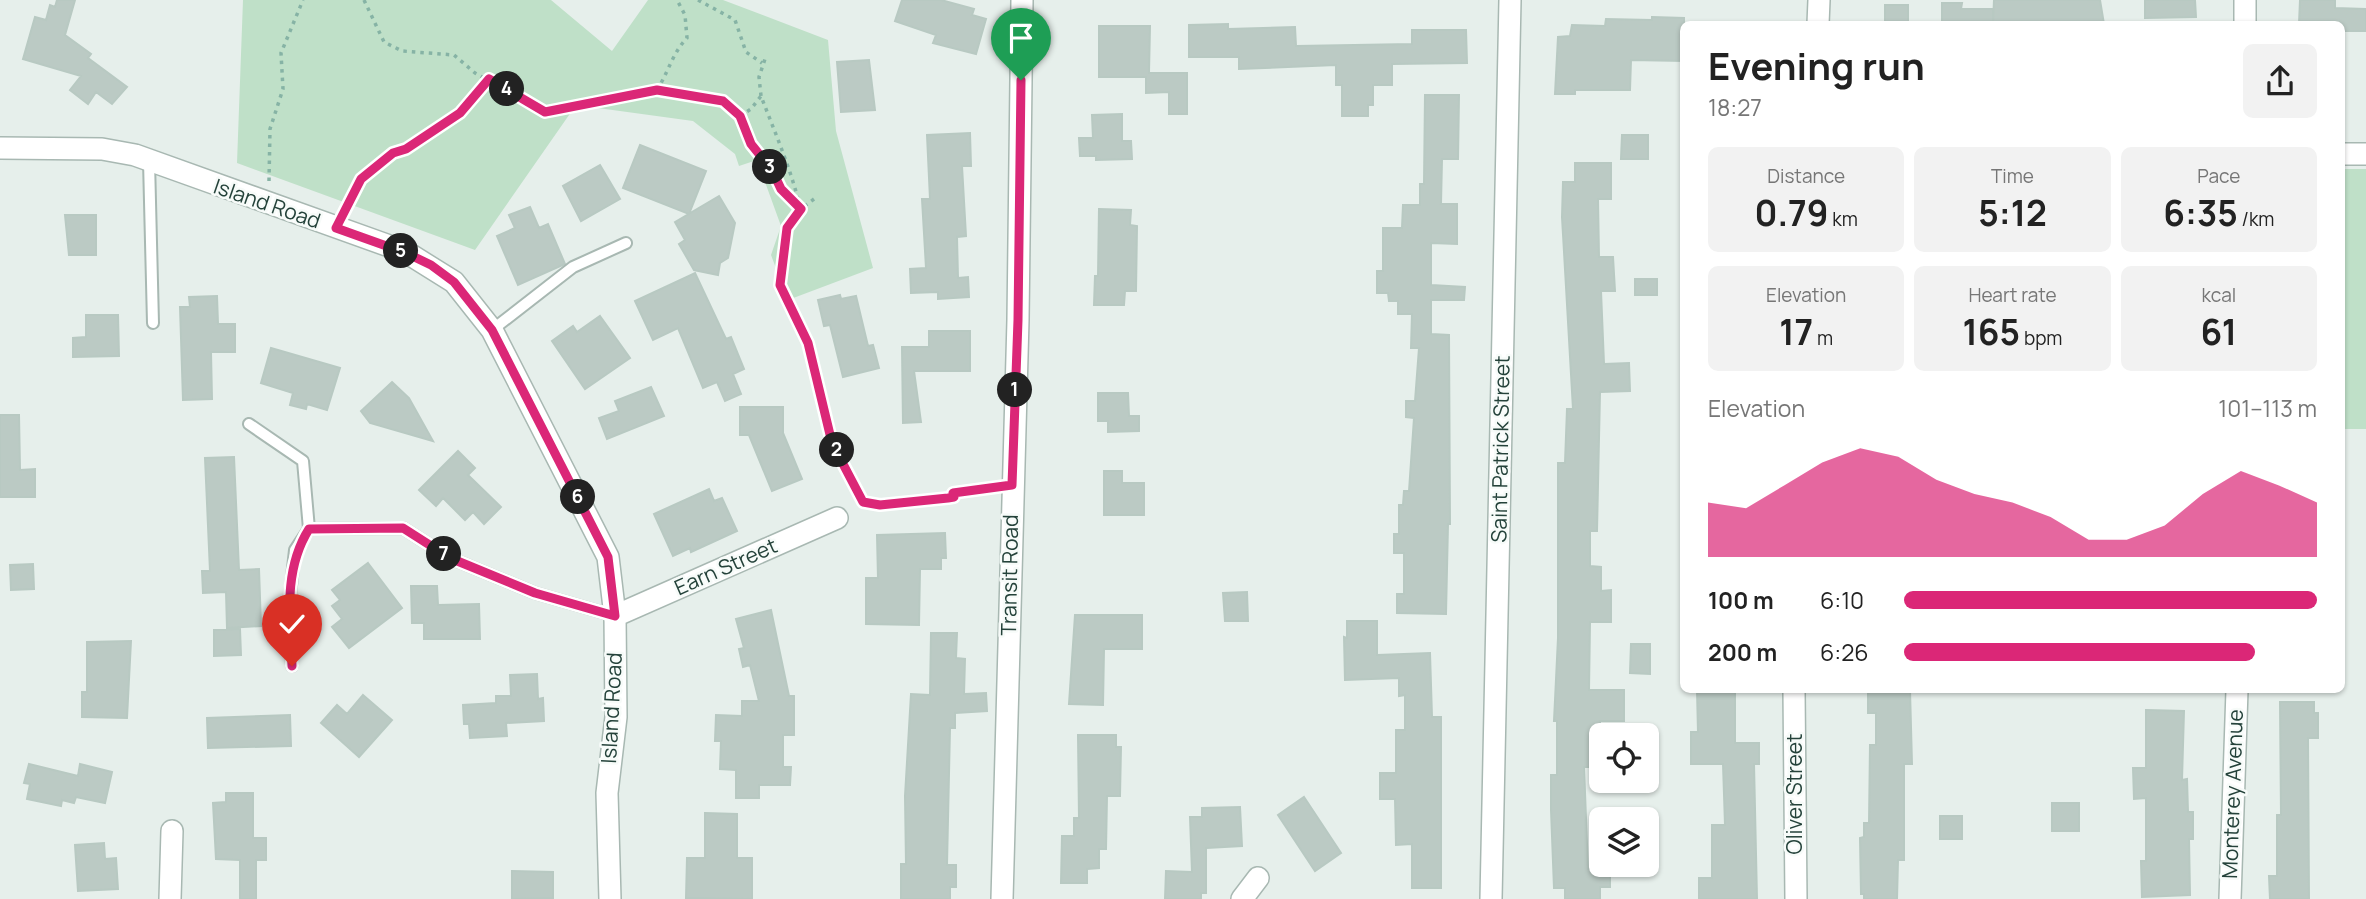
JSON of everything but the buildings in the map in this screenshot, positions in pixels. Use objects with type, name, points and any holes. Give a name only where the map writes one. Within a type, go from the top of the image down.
[{"type":"street","name":"Transit Road","points":[[1002,899],[1018,320],[1022,0]]},
{"type":"street","name":"Saint Patrick Street","points":[[1491,899],[1510,0]]},
{"type":"street","points":[[1818,21],[1819,0]]},
{"type":"street","points":[[2245,0],[2245,21]]},
{"type":"street","name":"Island Road","points":[[0,148],[102,149],[149,161],[406,253],[431,265],[454,282],[492,330],[608,557],[615,616],[616,717],[607,793],[610,899]]},
{"type":"street","points":[[2345,154],[2366,154]]},
{"type":"street","name":"Earn Street","points":[[615,616],[836,518]]},
{"type":"street","name":"Oliver Street","points":[[1794,693],[1796,899]]},
{"type":"street","name":"Monterey Avenue","points":[[2230,899],[2236,693]]},
{"type":"street","points":[[170,899],[173,831]]},
{"type":"street","points":[[1242,899],[1258,878]]},
{"type":"lane","points":[[149,161],[153,323]]},
{"type":"lane","points":[[492,330],[573,267],[626,243]]},
{"type":"lane","points":[[249,424],[303,461],[309,529],[295,550],[289,604],[292,666]]},
{"type":"lane","points":[[309,529],[403,528],[462,563],[535,593],[615,616]]},
{"type":"path","points":[[258,202],[270,179],[268,141],[283,89],[281,53],[303,0]]},
{"type":"path","points":[[364,0],[384,42],[390,46],[419,54],[454,55],[545,112],[657,90],[723,101],[740,116],[751,144],[772,170],[781,189],[801,209]]},
{"type":"path","points":[[657,90],[670,70],[678,47],[687,38],[685,15],[677,0]]},
{"type":"path","points":[[698,0],[735,20],[746,52],[762,63]]},
{"type":"path","points":[[766,56],[759,77],[761,96],[772,132],[789,165],[801,209]]},
{"type":"path","points":[[336,228],[361,179],[393,153],[406,149],[460,113],[489,79]]},
{"type":"path","points":[[740,116],[751,109],[761,96]]},
{"type":"path","points":[[814,199],[801,209],[787,228],[780,285],[808,343],[832,443],[863,502],[880,505],[948,498],[954,497],[953,493],[1012,485]]},
{"type":"green space","points":[[243,0],[551,0],[612,51],[648,0],[723,0],[828,40],[836,131],[873,268],[788,300],[771,255],[781,226],[757,160],[739,166],[735,154],[693,121],[576,105],[475,250],[237,163]]},
{"type":"green space","points":[[2345,169],[2366,169],[2366,429],[2345,429]]},
{"type":"route","points":[[292,666],[289,604],[295,550],[309,529],[403,528],[450,558],[535,593],[615,616],[608,557],[492,330],[454,282],[431,265],[406,253],[336,228],[353,190],[361,179],[393,153],[406,149],[423,135],[460,113],[489,79],[532,107],[545,112],[578,103],[613,101],[657,90],[723,101],[740,116],[751,144],[766,160],[793,205],[801,209],[787,228],[780,285],[808,343],[817,391],[832,443],[863,502],[880,505],[948,498],[954,497],[953,493],[1012,485],[1018,320],[1021,80]]}]
